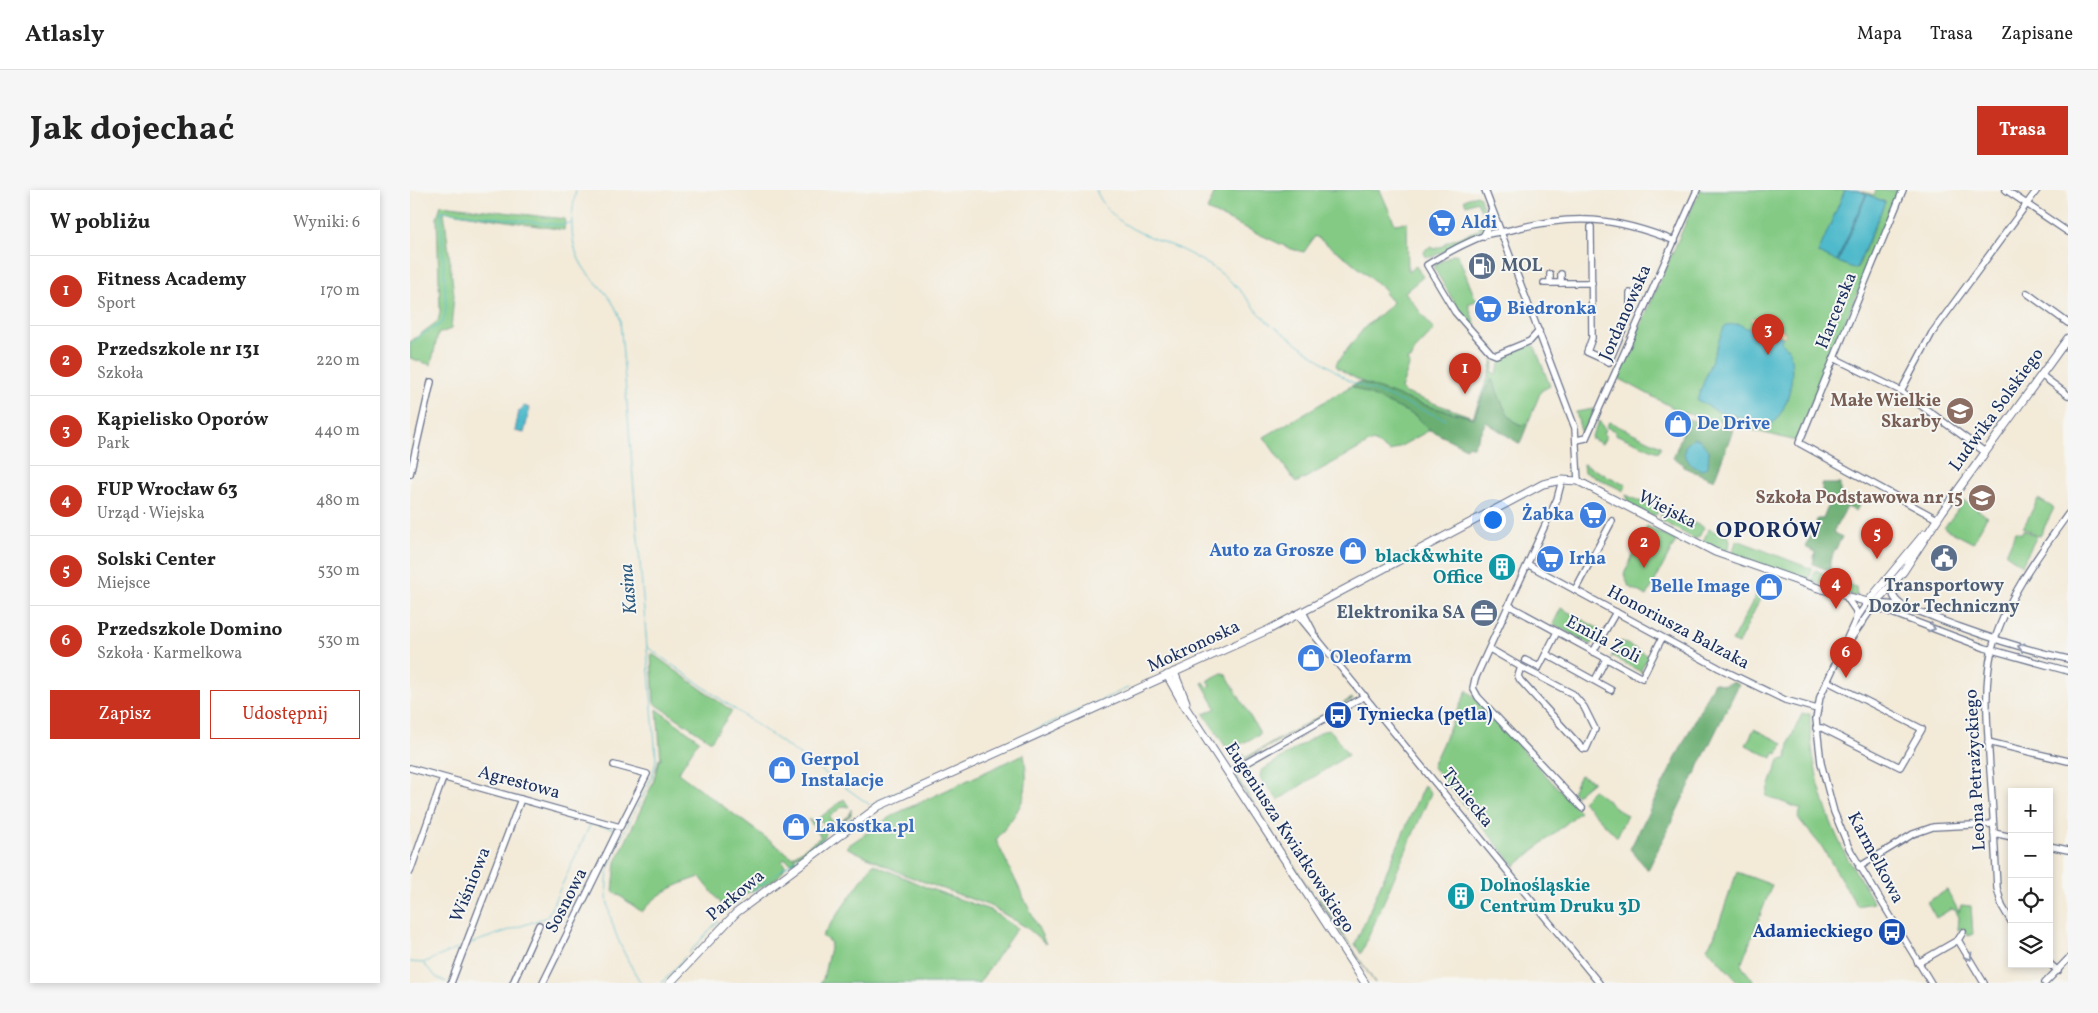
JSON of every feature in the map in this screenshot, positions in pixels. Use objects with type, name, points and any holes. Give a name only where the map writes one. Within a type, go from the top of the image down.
[{"type":"main road","name":"Ludwika Solskiego","points":[[1867,603],[1935,522],[2068,338]]},
{"type":"main road","name":"Wiejska","points":[[1565,480],[1578,481],[1715,552],[1847,598],[1875,604]]},
{"type":"main road","name":"Mokronoska","points":[[831,840],[889,800],[1171,674],[1300,613],[1534,487],[1565,480]]},
{"type":"main road","name":"Ludwika Solskiego","points":[[1875,604],[1923,544],[1935,522]]},
{"type":"main road","name":"Eugeniusza Kwiatkowskiego","points":[[1171,674],[1188,710],[1365,983]]},
{"type":"main road","name":"Parkowa","points":[[670,983],[736,913],[831,840]]},
{"type":"street","points":[[1485,190],[1570,412],[1577,440],[1578,481]]},
{"type":"street","name":"Jordanowska","points":[[1577,440],[1586,438],[1697,190]]},
{"type":"street","name":"Harcerska","points":[[1903,190],[1799,443],[1935,522]]},
{"type":"street","points":[[2006,190],[2068,232]]},
{"type":"street","points":[[1901,391],[1932,332],[2037,190]]},
{"type":"street","points":[[1483,236],[1489,224],[1491,207]]},
{"type":"street","points":[[1539,331],[1530,341],[1496,355],[1491,353],[1455,312],[1427,265],[1483,236],[1546,221],[1591,220],[1633,226],[1675,241]]},
{"type":"street","points":[[1591,227],[1592,338],[1586,352],[1609,362],[1630,313],[1630,292]]},
{"type":"street","points":[[1550,274],[1547,283],[1592,283]]},
{"type":"street","points":[[1561,274],[1561,283]]},
{"type":"street","points":[[2026,293],[2068,323]]},
{"type":"street","points":[[1530,341],[1544,344]]},
{"type":"street","points":[[1834,358],[1901,391],[1985,452]]},
{"type":"street","points":[[2041,375],[2068,395]]},
{"type":"street","points":[[410,474],[431,382]]},
{"type":"street","points":[[1565,480],[1473,688],[1478,697],[1582,808]]},
{"type":"street","name":"Leona Petrażyckiego","points":[[2008,916],[2002,906],[1997,888],[1988,742],[1987,687],[1992,650],[2024,579],[2068,514]]},
{"type":"street","points":[[1575,590],[1612,521]]},
{"type":"street","name":"Honoriusza Balzaka","points":[[1529,564],[1662,638],[1785,700],[1817,709]]},
{"type":"street","points":[[1896,580],[1893,596],[1905,607]]},
{"type":"street","points":[[1847,598],[1856,611],[1856,619]]},
{"type":"street","name":"Karmelkowa","points":[[1867,603],[1856,619],[1827,681],[1817,709],[1816,728],[1828,793],[1840,830],[1859,867],[1930,983]]},
{"type":"street","points":[[1875,604],[1886,603],[1905,607],[1995,640],[2068,659]]},
{"type":"street","points":[[1875,604],[1884,610],[1992,650],[2068,672]]},
{"type":"street","name":"Karmelkowa","points":[[1841,652],[1875,604]]},
{"type":"street","name":"Emila Zoli","points":[[1510,606],[1642,678],[1662,638]]},
{"type":"street","points":[[1593,652],[1616,612]]},
{"type":"street","name":"Tyniecka","points":[[1300,613],[1306,627],[1313,631],[1599,983]]},
{"type":"street","points":[[1525,660],[1539,667],[1558,632]]},
{"type":"street","points":[[1490,649],[1573,694],[1584,707],[1595,729],[1586,749],[1582,748],[1520,680],[1518,676],[1521,667]]},
{"type":"street","points":[[1546,654],[1611,690]]},
{"type":"street","points":[[1595,680],[1606,659]]},
{"type":"street","points":[[1816,728],[1822,728],[1900,768],[1922,729],[1827,681]]},
{"type":"street","points":[[1228,773],[1364,696]]},
{"type":"street","points":[[1988,742],[2068,762]]},
{"type":"street","name":"Sosnowa","points":[[542,983],[647,774],[614,765]]},
{"type":"street","name":"Agrestowa","points":[[410,768],[521,798],[619,830]]},
{"type":"street","points":[[410,872],[443,778]]},
{"type":"street","name":"Wiśniowa","points":[[450,983],[521,798]]},
{"type":"street","points":[[1859,867],[1914,834],[1933,827],[1993,824]]},
{"type":"street","points":[[1994,833],[2008,836]]},
{"type":"street","points":[[2053,847],[2068,850]]},
{"type":"street","points":[[513,983],[539,925]]},
{"type":"street","points":[[1918,963],[1958,940],[1963,932]]},
{"type":"street","points":[[1958,940],[1984,983]]},
{"type":"street","points":[[2045,983],[2068,958]]},
{"type":"street","points":[[2053,967],[2058,971]]},
{"type":"green space","points":[[1216,190],[1380,190],[1395,224],[1407,222],[1408,272],[1416,266],[1423,277],[1405,292],[1434,330],[1415,350],[1411,360],[1408,359],[1407,362],[1410,363],[1401,389],[1405,393],[1473,417],[1493,359],[1492,372],[1496,374],[1504,355],[1530,344],[1535,347],[1550,386],[1541,391],[1528,423],[1521,425],[1515,422],[1503,405],[1492,380],[1487,387],[1474,418],[1387,393],[1338,368],[1336,366],[1337,362],[1365,327],[1393,303],[1384,293],[1386,291],[1348,259],[1315,236],[1304,252],[1291,249],[1207,210]]},
{"type":"green space","points":[[1700,190],[1845,190],[1819,253],[1865,193],[1857,190],[1874,195],[1876,190],[1900,190],[1796,441],[1681,412],[1620,379],[1619,375]],"holes":[[[1867,195],[1885,202],[1857,269],[1838,261]]]},
{"type":"green space","points":[[1476,195],[1480,197],[1487,222],[1481,221],[1485,220],[1477,201],[1466,205],[1464,200]]},
{"type":"green space","points":[[441,205],[565,219],[564,230],[444,211],[454,295],[451,329],[438,334],[431,365],[410,358],[410,342],[438,321],[440,312],[437,218]]},
{"type":"green space","points":[[1479,225],[1485,226],[1468,239],[1432,257],[1426,257],[1424,252],[1426,249],[1431,247],[1434,249],[1445,245],[1445,243],[1480,229]]},
{"type":"green space","points":[[1454,254],[1458,255],[1475,298],[1478,300],[1468,304],[1476,327],[1460,312],[1434,268],[1435,265]]},
{"type":"green space","points":[[1492,379],[1503,406],[1511,418],[1521,425],[1528,423],[1520,444],[1486,422],[1473,447],[1468,445],[1466,448],[1430,430],[1416,416],[1351,386],[1360,382],[1427,406],[1474,418]]},
{"type":"green space","points":[[1351,386],[1416,416],[1430,430],[1390,452],[1373,441],[1296,483],[1264,437]]},
{"type":"green space","points":[[1593,409],[1593,415],[1585,434],[1582,435],[1576,412]]},
{"type":"green space","points":[[1688,419],[1733,430],[1714,480],[1683,467],[1682,463],[1673,458]]},
{"type":"green space","points":[[1599,421],[1605,430],[1603,433],[1606,437],[1602,444],[1591,438]]},
{"type":"green space","points":[[1609,422],[1661,446],[1658,452],[1615,434],[1615,431],[1606,427]]},
{"type":"green space","points":[[1583,464],[1626,485],[1624,491],[1584,472]]},
{"type":"green space","points":[[1822,484],[1840,484],[1840,494],[1860,504],[1856,511],[1847,507],[1833,532],[1842,537],[1830,560],[1830,571],[1813,564],[1815,552],[1805,547],[1815,528],[1817,519],[1823,519],[1829,504],[1819,499],[1822,492]]},
{"type":"green space","points":[[1626,495],[1659,510],[1657,514],[1652,516],[1628,505]]},
{"type":"green space","points":[[2038,499],[2054,508],[2040,536],[2023,528]]},
{"type":"green space","points":[[1964,501],[1987,516],[1973,543],[1944,528]]},
{"type":"green space","points":[[1662,511],[1704,527],[1699,537],[1695,539],[1660,520]]},
{"type":"green space","points":[[1647,526],[1676,541],[1647,596],[1629,587],[1624,574]]},
{"type":"green space","points":[[1708,529],[1729,537],[1728,549],[1723,551],[1703,543]]},
{"type":"green space","points":[[2023,530],[2037,536],[2022,565],[2006,554],[2016,531],[2021,534]]},
{"type":"green space","points":[[1737,540],[1812,569],[1809,580],[1805,581],[1735,555],[1733,550]]},
{"type":"green space","points":[[1815,570],[1830,576],[1829,586],[1812,582]]},
{"type":"green space","points":[[1834,578],[1856,587],[1857,597],[1834,589]]},
{"type":"green space","points":[[1757,593],[1762,595],[1738,644],[1732,641]]},
{"type":"green space","points":[[1561,608],[1599,629],[1591,645],[1553,624]]},
{"type":"green space","points":[[1621,641],[1649,656],[1641,670],[1643,673],[1612,656],[1610,659]]},
{"type":"green space","points":[[651,653],[732,711],[711,741],[654,703]]},
{"type":"green space","points":[[1222,673],[1226,674],[1259,732],[1259,735],[1239,745],[1240,749],[1237,751],[1245,755],[1238,759],[1233,758],[1204,714],[1216,708],[1202,683],[1204,682],[1208,688],[1211,686],[1208,680]]},
{"type":"green space","points":[[1714,682],[1724,685],[1733,682],[1739,684],[1648,870],[1630,849]]},
{"type":"green space","points":[[1467,690],[1580,812],[1515,866],[1432,766]]},
{"type":"green space","points":[[1353,699],[1237,764],[1238,762]]},
{"type":"green space","points":[[657,709],[699,740],[678,773],[792,857],[821,837],[808,819],[826,830],[825,837],[794,858],[797,861],[791,863],[785,859],[782,861],[785,866],[779,876],[745,894],[727,911],[700,877],[661,894],[642,912],[613,891],[616,862],[653,783],[659,759],[661,760]]},
{"type":"green space","points":[[1802,714],[1810,714],[1815,768],[1830,820],[1851,865],[1873,903],[1857,906],[1822,847],[1798,818],[1801,809],[1766,796],[1779,760],[1786,759],[1790,740]]},
{"type":"green space","points":[[1754,729],[1783,743],[1778,754],[1774,753],[1772,758],[1746,745]]},
{"type":"green space","points":[[1329,730],[1348,755],[1278,800],[1260,777],[1261,771],[1323,731]]},
{"type":"green space","points":[[1024,754],[1026,769],[1025,792],[1018,810],[996,840],[1046,944],[1026,927],[990,906],[905,875],[846,847],[893,815]]},
{"type":"green space","points":[[1236,774],[1237,778],[1311,892],[1236,779]]},
{"type":"green space","points":[[1580,775],[1593,781],[1576,795],[1572,792]]},
{"type":"green space","points":[[1424,785],[1431,793],[1361,954],[1355,944]]},
{"type":"green space","points":[[1593,790],[1627,815],[1617,837],[1582,801]]},
{"type":"green space","points":[[844,799],[849,807],[843,806],[829,817],[836,825],[849,815],[851,809],[851,815],[832,829],[818,819]]},
{"type":"green space","points":[[873,864],[928,888],[990,910],[1017,928],[979,983],[820,983],[823,979],[831,943],[822,936]]},
{"type":"green space","points":[[1737,872],[1772,885],[1741,965],[1755,983],[1739,983],[1707,948],[1714,937]]},
{"type":"green space","points":[[1947,890],[1959,912],[1961,905],[1971,906],[1973,934],[1968,936],[1963,928],[1958,930],[1959,917],[1955,910],[1951,909],[1936,918],[1927,902]]},
{"type":"green space","points":[[1319,897],[1375,983],[1319,900]]},
{"type":"sand","points":[[1753,317],[1783,329],[1786,335],[1783,337],[1753,324],[1751,319]]},
{"type":"water","points":[[1845,190],[1857,190],[1866,194],[1837,261],[1818,253]]},
{"type":"water","points":[[1867,194],[1885,202],[1856,269],[1838,262]]},
{"type":"water","points":[[1739,324],[1748,329],[1753,324],[1783,337],[1781,341],[1789,350],[1792,369],[1790,390],[1783,409],[1771,425],[1719,412],[1697,400],[1724,327]]},
{"type":"water","points":[[524,406],[530,408],[524,433],[515,431],[519,411]]},
{"type":"water","points":[[1694,438],[1700,440],[1709,451],[1708,466],[1702,470],[1691,465],[1684,454],[1685,446]]},
{"type":"waterway","name":"Kasina","points":[[576,190],[572,234],[577,255],[589,275],[611,301],[620,319],[656,757],[651,779],[617,846],[608,874],[608,907],[612,923],[625,955],[641,983]]},
{"type":"waterway","points":[[1096,190],[1102,202],[1118,219],[1128,226],[1187,253],[1223,275],[1235,285],[1271,325]]},
{"type":"waterway","points":[[410,346],[422,335],[439,325],[444,317],[446,306],[441,211],[559,225],[571,223]]},
{"type":"waterway","points":[[1275,327],[1349,381],[1445,419]]},
{"type":"waterway","points":[[647,647],[870,805]]},
{"type":"waterway","points":[[875,802],[1128,688]]},
{"type":"waterway","points":[[839,828],[852,818]]},
{"type":"waterway","points":[[469,944],[547,917],[590,825],[594,824],[615,829]]},
{"type":"waterway","points":[[751,892],[824,839]]},
{"type":"waterway","points":[[735,904],[744,897]]},
{"type":"waterway","points":[[689,953],[718,921]]},
{"type":"waterway","points":[[410,962],[423,963],[459,948]]},
{"type":"waterway","points":[[662,983],[685,957]]},
{"type":"waterway","points":[[424,964],[436,977],[446,982]]},
{"type":"place","name":"Aldi","points":[[1442,223]]},
{"type":"place","name":"MOL","points":[[1482,266]]},
{"type":"place","name":"Biedronka","points":[[1488,309]]},
{"type":"place","name":"Kąpielisko Oporów","points":[[1768,355]]},
{"type":"place","name":"Fitness Academy","points":[[1465,394]]},
{"type":"place","name":"Małe Wielkie Skarby","points":[[1960,411]]},
{"type":"place","name":"De Drive","points":[[1678,424]]},
{"type":"place","name":"Szkoła Podstawowa nr 15","points":[[1982,498]]},
{"type":"place","name":"Żabka","points":[[1593,515]]},
{"type":"place","name":"Auto za Grosze","points":[[1353,551]]},
{"type":"place","name":"Transportowy Dozór Techniczny","points":[[1944,558]]},
{"type":"place","name":"Irha","points":[[1550,559]]},
{"type":"place","name":"Solski Center","points":[[1877,559]]},
{"type":"place","name":"black&white Office","points":[[1502,567]]},
{"type":"place","name":"Przedszkole nr 131","points":[[1644,568]]},
{"type":"place","name":"Belle Image","points":[[1769,587]]},
{"type":"place","name":"FUP Wrocław 63","points":[[1836,609]]},
{"type":"place","name":"Elektronika SA","points":[[1484,613]]},
{"type":"place","name":"Oleofarm","points":[[1311,658]]},
{"type":"place","name":"Przedszkole Domino","points":[[1846,678]]},
{"type":"place","name":"Tyniecka (pętla)","points":[[1338,715]]},
{"type":"place","name":"Gerpol Instalacje","points":[[782,770]]},
{"type":"place","name":"Lakostka.pl","points":[[796,827]]},
{"type":"place","name":"Dolnośląskie Centrum Druku 3D","points":[[1461,896]]},
{"type":"place","name":"Adamieckiego","points":[[1892,932]]},
{"type":"district","name":"OPORÓW","points":[[1769,531]]}]
